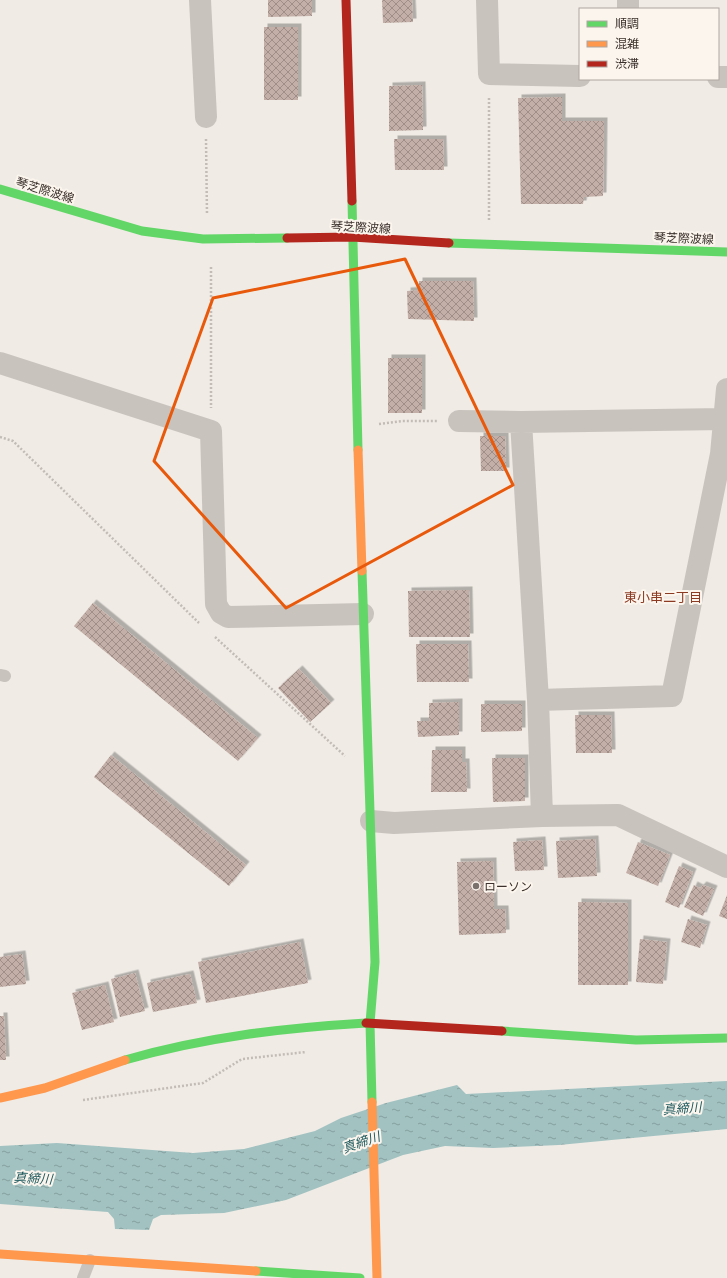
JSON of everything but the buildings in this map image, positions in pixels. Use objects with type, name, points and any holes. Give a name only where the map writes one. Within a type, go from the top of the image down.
[{"type":"street","points":[[200,0],[206,117]]},
{"type":"street","points":[[346,0],[363,614],[375,962],[370,1023],[377,1278]]},
{"type":"street","points":[[487,0],[489,74],[579,76]]},
{"type":"street","name":"琴芝際波線","points":[[0,189],[142,231],[203,239],[352,237],[402,241],[727,252]]},
{"type":"street","points":[[0,363],[211,431],[216,604],[221,614],[228,617],[363,614]]},
{"type":"street","points":[[538,700],[672,696],[720,454],[727,389]]},
{"type":"street","points":[[459,422],[723,419]]},
{"type":"street","points":[[521,422],[538,700],[542,816]]},
{"type":"street","points":[[371,821],[394,823],[542,816],[618,815],[727,867]]},
{"type":"street","points":[[0,1098],[45,1088],[121,1061],[160,1050],[241,1034],[319,1026],[370,1023],[636,1040],[727,1038]]},
{"type":"street","points":[[0,1254],[360,1278]]},
{"type":"lane","points":[[83,1278],[90,1260]]},
{"type":"path","points":[[489,74],[489,220]]},
{"type":"path","points":[[206,117],[207,215]]},
{"type":"path","points":[[211,267],[211,431]]},
{"type":"path","points":[[379,424],[402,421],[459,422]]},
{"type":"path","points":[[0,437],[13,441],[201,624]]},
{"type":"path","points":[[213,635],[348,759]]},
{"type":"path","points":[[77,1101],[203,1083],[242,1059],[306,1052]]},
{"type":"highlighted area","points":[[405,259],[513,485],[286,608],[154,461],[213,298]]},
{"type":"water","name":"真締川","points":[[727,1081],[727,1129],[559,1145],[493,1148],[445,1146],[403,1155],[286,1200],[224,1213],[161,1215],[153,1219],[149,1230],[115,1229],[114,1219],[108,1212],[0,1204],[0,1146],[57,1143],[193,1153],[244,1149],[315,1131],[341,1118],[386,1103],[457,1085],[466,1094]]},
{"type":"traffic: fast","points":[[0,189],[142,231],[203,239],[287,238]]},
{"type":"traffic: fast","points":[[352,201],[358,450]]},
{"type":"traffic: fast","points":[[449,243],[727,252]]},
{"type":"traffic: fast","points":[[362,571],[375,962],[370,1023],[372,1102]]},
{"type":"traffic: fast","points":[[125,1060],[185,1045],[244,1035],[366,1023]]},
{"type":"traffic: fast","points":[[502,1031],[636,1040],[727,1038]]},
{"type":"traffic: fast","points":[[256,1271],[360,1278]]},
{"type":"traffic: slow","points":[[358,450],[362,571]]},
{"type":"traffic: slow","points":[[0,1098],[45,1088],[125,1060]]},
{"type":"traffic: slow","points":[[372,1102],[377,1278]]},
{"type":"traffic: slow","points":[[0,1254],[256,1271]]},
{"type":"traffic: jam","points":[[346,0],[352,201]]},
{"type":"traffic: jam","points":[[287,238],[352,237],[449,243]]},
{"type":"traffic: jam","points":[[366,1023],[502,1031]]},
{"type":"place","name":"ローソン","points":[[476,886]]},
{"type":"district","name":"東小串二丁目","points":[[663,597]]}]
